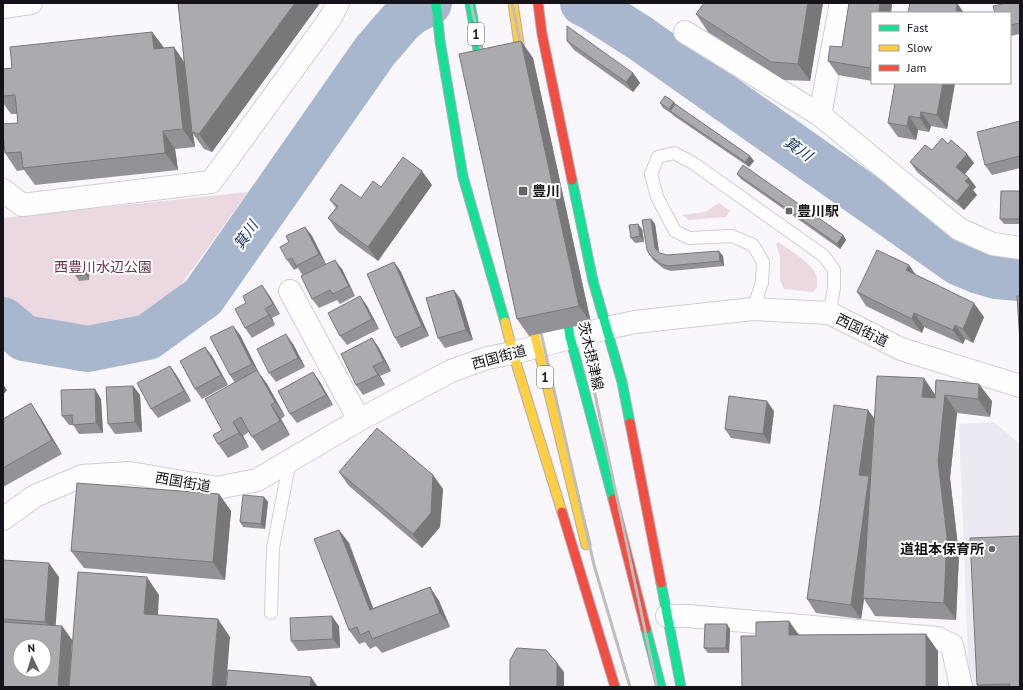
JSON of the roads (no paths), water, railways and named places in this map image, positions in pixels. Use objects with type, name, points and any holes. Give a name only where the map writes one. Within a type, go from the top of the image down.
[{"type":"main road","name":"1","points":[[436,3],[440,41],[463,177],[514,353],[615,687]]},
{"type":"main road","name":"1","points":[[470,3],[485,88]]},
{"type":"main road","points":[[513,3],[520,57],[525,80]]},
{"type":"main road","points":[[538,3],[542,34],[593,281],[622,382],[681,687]]},
{"type":"main road","name":"茨木摂津線","points":[[563,289],[570,337],[603,459],[661,687]]},
{"type":"main road","name":"1","points":[[525,298],[588,550]]},
{"type":"main road","points":[[610,641],[620,687]]},
{"type":"street","points":[[3,7],[30,3]]},
{"type":"street","points":[[3,190],[22,205],[210,182],[331,17],[338,3]]},
{"type":"street","points":[[820,115],[841,3]]},
{"type":"street","points":[[685,32],[820,115],[958,229],[993,244],[1020,248]]},
{"type":"street","points":[[290,291],[359,420]]},
{"type":"street","name":"西国街道","points":[[3,519],[35,496],[82,476],[130,473],[217,488],[257,480],[359,420],[451,371],[487,358],[514,353],[570,337],[635,322],[753,309],[829,313],[901,349],[1020,386]]},
{"type":"street","points":[[667,616],[688,616],[937,638],[952,645],[961,687]]},
{"type":"lane","points":[[753,309],[762,283],[763,262],[752,245],[732,236],[688,238],[675,231],[657,197],[652,174],[658,157],[674,153],[693,163],[824,256],[834,270],[834,288],[829,313]]},
{"type":"lane","points":[[271,613],[273,548],[290,460]]},
{"type":"waterway","name":"箕川","points":[[3,320],[24,338],[88,349],[148,337],[203,297],[375,51],[401,21],[410,13],[429,3]]},
{"type":"waterway","name":"箕川","points":[[583,3],[640,38],[958,262],[996,276],[1020,278]]},
{"type":"railway","points":[[471,3],[483,60]]},
{"type":"railway","points":[[512,3],[522,52]]},
{"type":"railway","points":[[578,314],[657,687]]},
{"type":"railway","points":[[539,324],[594,565],[630,687]]},
{"type":"place","name":"豊川","points":[[523,191]]},
{"type":"place","name":"豊川駅","points":[[789,211]]},
{"type":"place","name":"道祖本保育所","points":[[992,549]]},
{"type":"park label","name":"西豊川水辺公園","points":[[103,267]]}]
